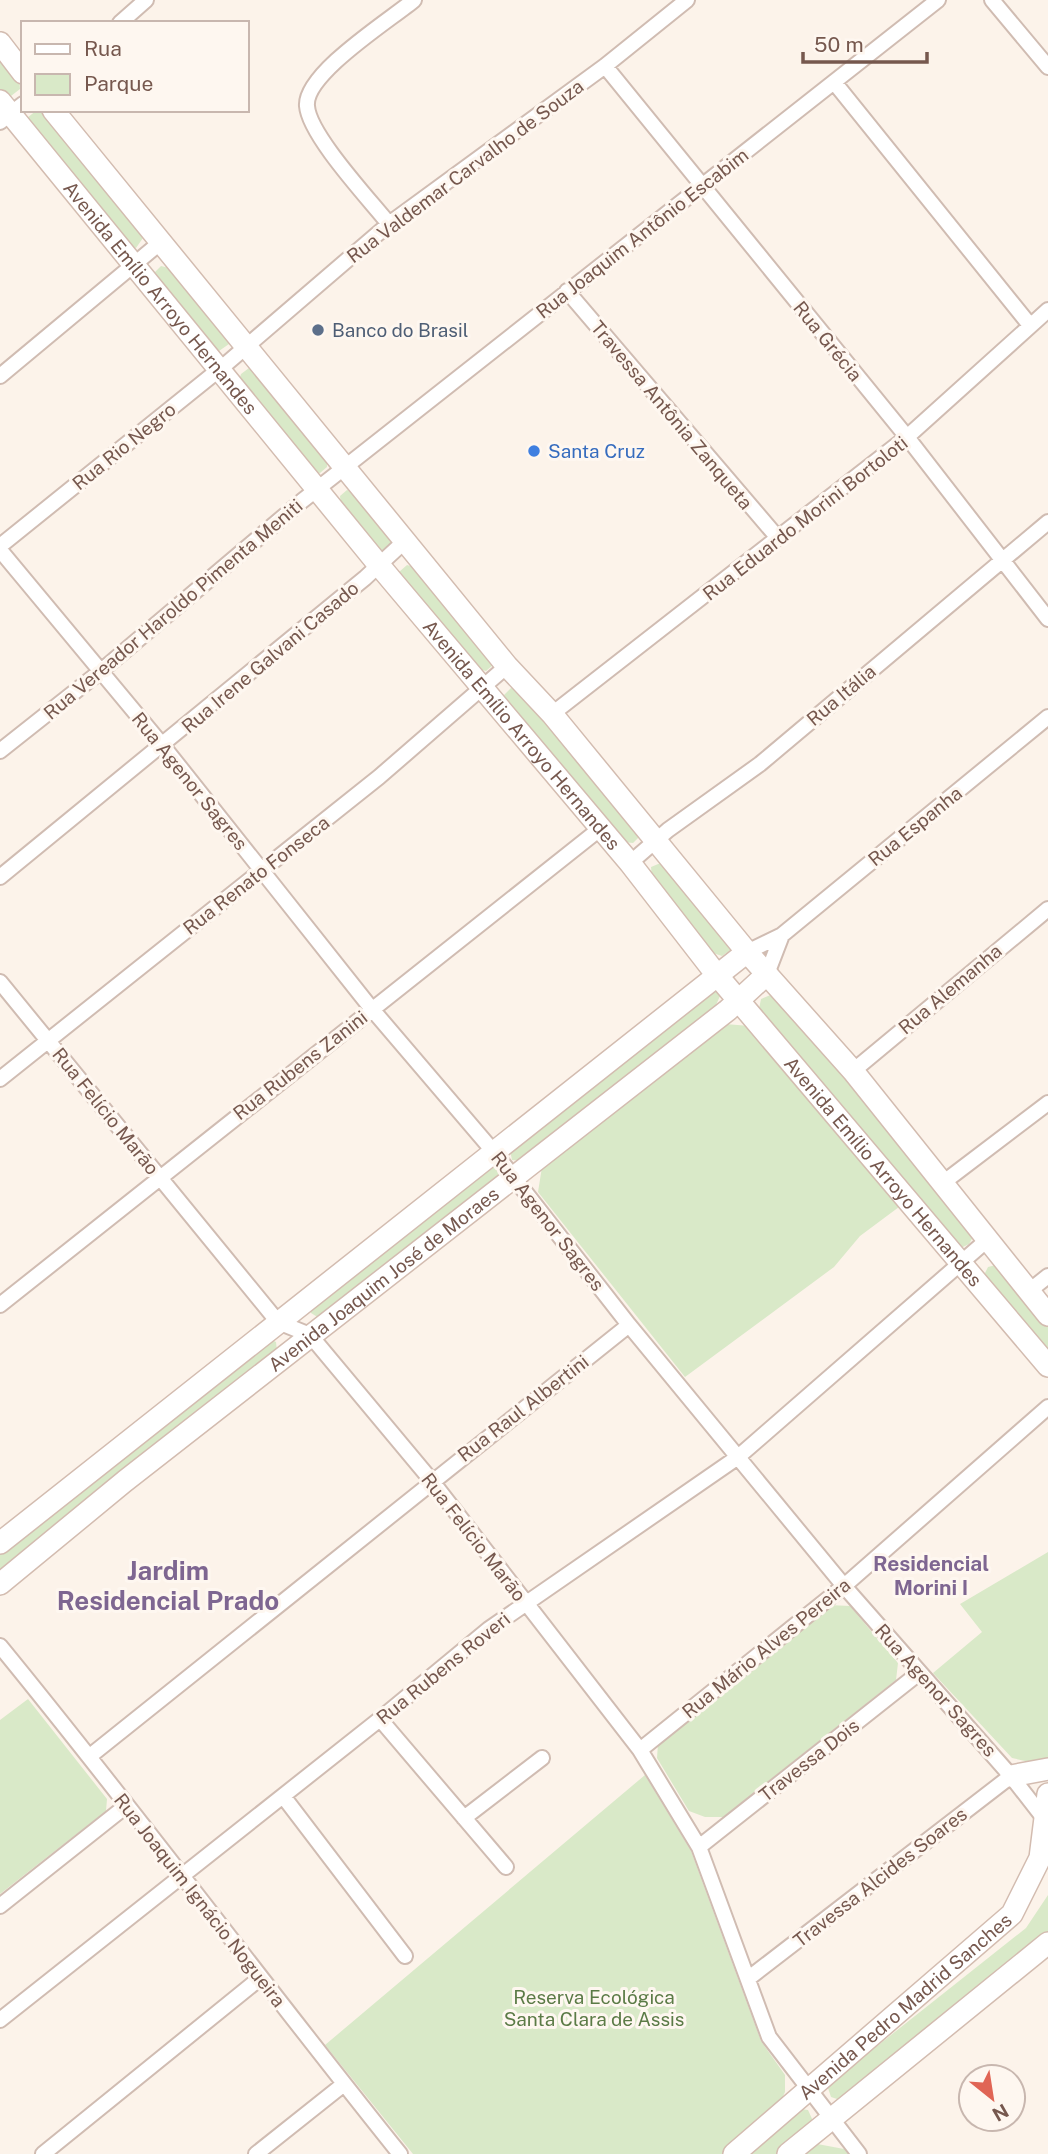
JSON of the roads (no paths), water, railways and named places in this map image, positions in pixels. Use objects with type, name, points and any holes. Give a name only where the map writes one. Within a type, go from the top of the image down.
[{"type":"main road","points":[[0,43],[21,70]]},
{"type":"main road","name":"Avenida Emílio Arroyo Hernandes","points":[[8,110],[378,564],[630,863],[716,974],[1048,1366]]},
{"type":"main road","name":"Avenida Emílio Arroyo Hernandes","points":[[54,112],[507,666],[552,714],[747,952],[853,1071],[944,1182],[986,1241],[1048,1315]]},
{"type":"main road","name":"Avenida Joaquim José de Moraes","points":[[0,1544],[747,952]]},
{"type":"main road","name":"Avenida Joaquim José de Moraes","points":[[0,1584],[125,1480],[740,1000],[767,974]]},
{"type":"main road","points":[[1012,1776],[1048,1769]]},
{"type":"main road","name":"Avenida Pedro Madrid Sanches","points":[[734,2154],[1012,1914],[1044,1860],[1048,1794]]},
{"type":"main road","name":"Avenida Pedro Madrid Sanches","points":[[788,2154],[1048,1943]]},
{"type":"street","points":[[122,21],[146,0]]},
{"type":"street","points":[[389,224],[320,138],[306,105],[310,89],[325,71],[414,0]]},
{"type":"street","name":"Rua Valdemar Carvalho de Souza","points":[[246,345],[389,224],[604,66],[687,0]]},
{"type":"street","name":"Rua Joaquim Antônio Escabim","points":[[346,467],[938,0]]},
{"type":"street","points":[[992,0],[1048,67]]},
{"type":"street","name":"Rua Grécia","points":[[604,66],[906,437],[1000,561],[1048,619]]},
{"type":"street","points":[[834,82],[1029,324]]},
{"type":"street","points":[[0,376],[161,242]]},
{"type":"street","name":"Travessa Antônia Zanqueta","points":[[567,291],[778,538]]},
{"type":"street","name":"Rua Eduardo Morini Bortoloti","points":[[552,714],[648,642],[906,437],[1029,324],[1048,310]]},
{"type":"street","name":"Rua Rio Negro","points":[[0,548],[246,345]]},
{"type":"street","name":"Rua Vereador Haroldo Pimenta Meniti","points":[[0,751],[101,671],[346,467]]},
{"type":"street","name":"Rua Itália","points":[[630,863],[760,764],[1048,522]]},
{"type":"street","name":"Rua Irene Galvani Casado","points":[[0,877],[163,746],[365,578],[406,540]]},
{"type":"street","name":"Rua Agenor Sagres","points":[[0,548],[163,746],[371,1009],[493,1151],[629,1325],[844,1586],[1012,1776],[1046,1821]]},
{"type":"street","name":"Rua Renato Fonseca","points":[[0,1079],[379,777],[507,666]]},
{"type":"street","name":"Rua Espanha","points":[[747,952],[782,935],[1048,717]]},
{"type":"street","name":"Rua Rubens Zanini","points":[[0,1304],[601,828]]},
{"type":"street","name":"Rua Alemanha","points":[[853,1071],[1048,909]]},
{"type":"street","name":"Rua Espanha","points":[[767,974],[772,955],[782,935]]},
{"type":"street","name":"Rua Felício Marão","points":[[0,982],[278,1322],[310,1335],[431,1480],[640,1750],[699,1847],[769,2037],[808,2092],[859,2154]]},
{"type":"street","points":[[944,1182],[1048,1103]]},
{"type":"street","name":"Rua Rubens Roveri","points":[[0,2020],[380,1719],[489,1629],[738,1457],[986,1241]]},
{"type":"street","points":[[1028,1292],[1048,1276]]},
{"type":"street","name":"Rua Raul Albertini","points":[[90,1756],[431,1480],[629,1325]]},
{"type":"street","name":"Rua Mário Alves Pereira","points":[[640,1750],[844,1586],[1048,1406]]},
{"type":"street","name":"Rua Joaquim Ignácio Nogueira","points":[[0,1646],[90,1756],[260,1979],[400,2154]]},
{"type":"street","name":"Travessa Dois","points":[[699,1847],[919,1673]]},
{"type":"street","points":[[380,1719],[506,1867]]},
{"type":"street","points":[[464,1818],[542,1758]]},
{"type":"street","name":"Travessa Alcides Soares","points":[[749,1978],[1012,1776]]},
{"type":"street","points":[[282,1796],[405,1956]]},
{"type":"street","points":[[0,1906],[127,1806]]},
{"type":"street","points":[[43,2154],[260,1979]]},
{"type":"street","points":[[256,2154],[344,2084]]},
{"type":"place","name":"Banco do Brasil","points":[[318,330]]},
{"type":"place","name":"Santa Cruz","points":[[534,451]]},
{"type":"district","name":"Residencial Morini I","points":[[931,1575]]},
{"type":"district","name":"Jardim Residencial Prado","points":[[168,1585]]},
{"type":"park label","name":"Reserva Ecológica Santa Clara de Assis","points":[[594,2008]]}]
